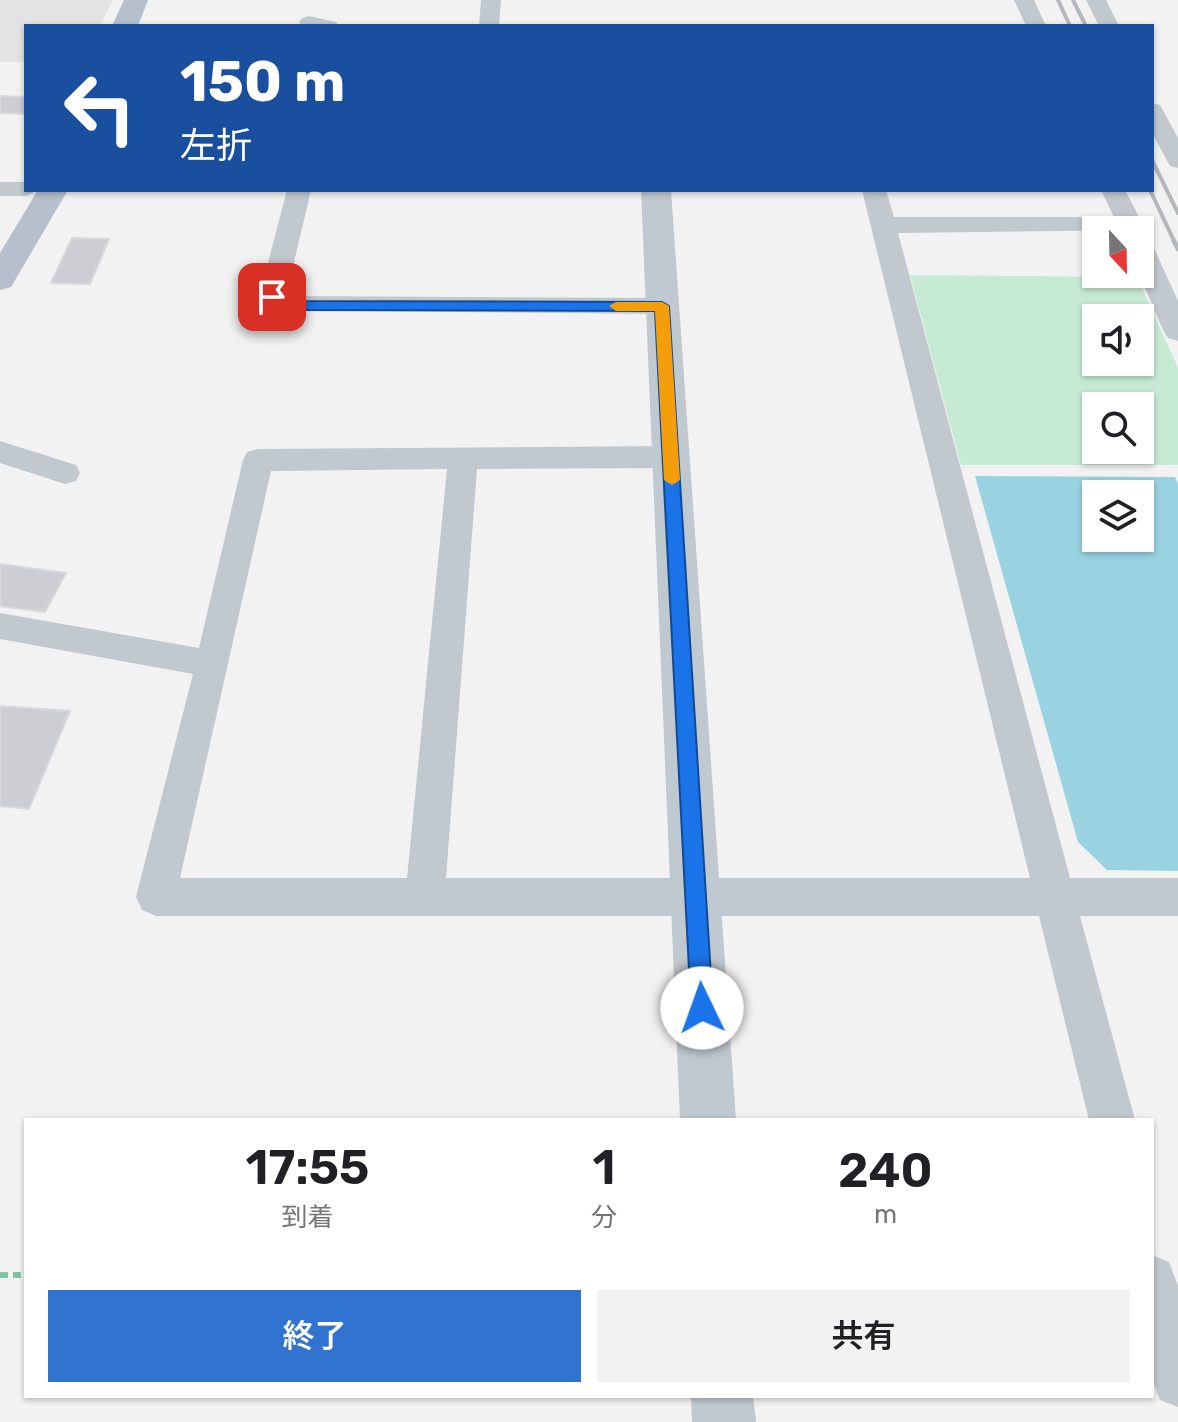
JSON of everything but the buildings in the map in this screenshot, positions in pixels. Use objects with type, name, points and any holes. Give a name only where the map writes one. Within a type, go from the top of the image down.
[{"type":"main road","points":[[126,24],[136,0]]},
{"type":"main road","points":[[0,280],[52,192]]},
{"type":"street","points":[[489,24],[491,0]]},
{"type":"street","points":[[1024,0],[1035,24]]},
{"type":"street","points":[[1096,0],[1108,24]]},
{"type":"street","points":[[1154,114],[1178,161]]},
{"type":"street","points":[[0,189],[24,189]]},
{"type":"street","points":[[298,192],[272,297],[276,304],[662,306]]},
{"type":"street","points":[[656,192],[708,1118]]},
{"type":"street","points":[[875,192],[1111,1118]]},
{"type":"street","points":[[1114,192],[1126,216]]},
{"type":"street","points":[[883,225],[1082,232]]},
{"type":"street","points":[[1154,277],[1178,332]]},
{"type":"street","points":[[0,452],[65,473]]},
{"type":"street","points":[[671,457],[258,460],[213,664],[156,897],[1178,897]]},
{"type":"street","points":[[425,895],[463,458]]},
{"type":"street","points":[[0,626],[213,664]]},
{"type":"street","points":[[1154,1287],[1178,1382]]},
{"type":"street","points":[[722,1398],[724,1422]]},
{"type":"path","points":[[0,1275],[24,1275]]},
{"type":"shaded area","points":[[0,0],[113,0],[100,24],[24,24],[24,62],[0,62]]},
{"type":"green space","points":[[910,275],[1082,277],[1082,288],[1142,288],[1149,304],[1082,304],[1082,376],[1154,376],[1154,315],[1178,368],[1178,465],[961,465]]},
{"type":"water","points":[[975,476],[1175,477],[1178,484],[1178,871],[1107,870],[1078,842]]},
{"type":"railway","points":[[1058,0],[1069,24]]},
{"type":"railway","points":[[1073,0],[1085,24]]},
{"type":"railway","points":[[1154,164],[1178,213]]},
{"type":"railway","points":[[1151,192],[1175,243]]},
{"type":"railway","points":[[1175,243],[1178,249]]},
{"type":"slow traffic","points":[[616,306],[662,306],[672,480]]},
{"type":"route","points":[[272,297],[276,304],[293,305],[662,306],[702,1008]]}]
